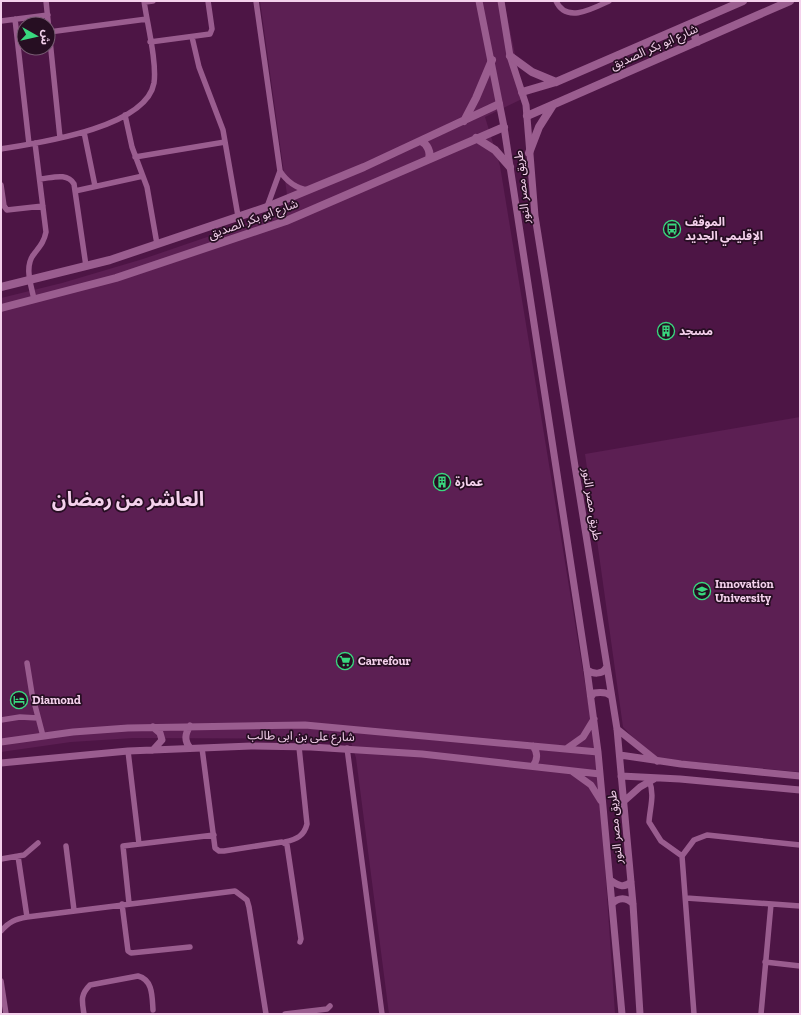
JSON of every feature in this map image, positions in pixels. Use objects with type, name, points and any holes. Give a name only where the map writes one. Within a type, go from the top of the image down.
[{"type":"main road","name":"شارع ابو بكر الصديق","points":[[522,92],[556,82],[743,1]]},
{"type":"main road","name":"شارع ابو بكر الصديق","points":[[527,116],[790,1]]},
{"type":"main road","points":[[691,24],[697,42]]},
{"type":"main road","points":[[510,56],[532,72],[556,82]]},
{"type":"main road","points":[[464,121],[476,98],[492,60]]},
{"type":"main road","name":"شارع ابو بكر الصديق","points":[[1,287],[86,266],[267,207],[310,190],[421,141],[499,104]]},
{"type":"main road","points":[[529,153],[539,127],[554,104]]},
{"type":"main road","name":"شارع ابو بكر الصديق","points":[[1,308],[116,278],[286,221],[345,197],[429,158],[504,127]]},
{"type":"main road","points":[[476,138],[495,150],[510,167]]},
{"type":"main road","points":[[421,141],[427,146],[430,153],[429,158]]},
{"type":"street","points":[[1,21],[48,15],[46,1]]},
{"type":"street","points":[[1,149],[32,144],[84,132],[107,124],[125,115],[142,103],[151,91],[154,75],[144,2],[153,1]]},
{"type":"street","points":[[150,42],[209,34],[212,31],[208,1]]},
{"type":"street","points":[[256,1],[280,171],[267,207]]},
{"type":"street","name":"طريق مصر النور","points":[[479,1],[492,60],[504,127],[547,398],[591,697],[598,752],[622,1014]]},
{"type":"street","name":"طريق مصر النور","points":[[501,1],[510,56],[526,105],[535,216],[606,668],[617,729],[622,776],[622,803],[633,904],[640,1014]]},
{"type":"street","points":[[556,1],[565,11],[576,13],[584,12],[609,1]]},
{"type":"street","points":[[15,19],[32,144],[40,179],[46,232],[44,241],[30,262],[30,281],[34,299]]},
{"type":"street","points":[[56,31],[147,19]]},
{"type":"street","points":[[192,36],[199,67],[220,118],[238,216]]},
{"type":"street","points":[[51,56],[60,138]]},
{"type":"street","points":[[125,115],[135,157],[143,176],[157,244]]},
{"type":"street","points":[[84,132],[95,186]]},
{"type":"street","points":[[135,157],[225,142]]},
{"type":"street","points":[[280,171],[289,183],[303,189],[310,190]]},
{"type":"street","points":[[40,179],[66,176],[71,179],[74,184],[86,266]]},
{"type":"street","points":[[75,191],[143,176]]},
{"type":"street","points":[[1,185],[4,206],[7,210],[43,206]]},
{"type":"street","points":[[27,662],[43,736]]},
{"type":"street","points":[[587,670],[597,673],[603,672],[606,668]]},
{"type":"street","points":[[591,697],[594,693],[600,692],[607,693],[611,696]]},
{"type":"street","points":[[1,720],[20,717],[38,718]]},
{"type":"street","points":[[566,749],[583,737],[594,719]]},
{"type":"street","name":"شارع على بن ابى طالب","points":[[1,742],[73,732],[154,727],[305,725],[598,752]]},
{"type":"street","points":[[190,726],[185,736],[185,740],[190,748]]},
{"type":"street","points":[[153,750],[162,740],[160,733],[154,727]]},
{"type":"street","points":[[617,729],[657,762]]},
{"type":"street","name":"شارع على بن ابى طالب","points":[[1,763],[128,751],[251,746],[299,746],[347,748],[600,774]]},
{"type":"street","points":[[202,748],[216,848],[219,851],[285,842],[302,836],[306,824],[299,746]]},
{"type":"street","points":[[533,746],[537,754],[536,762],[533,766]]},
{"type":"street","points":[[347,748],[382,1014]]},
{"type":"street","points":[[128,751],[139,844]]},
{"type":"street","points":[[620,755],[657,762],[800,776]]},
{"type":"street","points":[[680,779],[681,764]]},
{"type":"street","points":[[571,771],[591,785],[603,806]]},
{"type":"street","points":[[622,776],[680,779],[800,790]]},
{"type":"street","points":[[622,803],[649,780],[657,778]]},
{"type":"street","points":[[649,780],[652,789],[649,822],[661,841],[682,856]]},
{"type":"street","points":[[190,947],[131,954],[128,951],[123,846],[214,835]]},
{"type":"street","points":[[694,1014],[682,856],[694,840],[706,835],[800,845]]},
{"type":"street","points":[[285,842],[287,845],[301,939],[300,942]]},
{"type":"street","points":[[1,859],[24,855],[38,843]]},
{"type":"street","points":[[66,846],[74,910]]},
{"type":"street","points":[[18,856],[27,917]]},
{"type":"street","points":[[610,880],[619,886],[625,886],[631,882]]},
{"type":"street","points":[[1,932],[7,924],[15,919],[27,917],[227,891],[241,894],[249,907],[266,1014]]},
{"type":"street","points":[[612,904],[621,898],[628,899],[633,904]]},
{"type":"street","points":[[686,898],[800,906]]},
{"type":"street","points":[[761,1014],[771,904]]},
{"type":"street","points":[[765,962],[800,966]]},
{"type":"street","points":[[84,1014],[81,998],[84,991],[90,985],[138,976],[146,978],[149,983],[153,1010]]},
{"type":"street","points":[[1,982],[6,1014]]},
{"type":"street","points":[[285,1014],[327,1009],[330,1006]]},
{"type":"shaded area","points":[[260,1],[504,1],[524,98],[485,117],[500,166],[598,763],[615,1014],[389,1014],[356,758],[350,739],[133,738],[71,742],[1,752],[1,298],[62,283],[143,259],[289,209]]},
{"type":"shaded area","name":"Innovation University","points":[[800,417],[800,772],[653,758],[623,727],[585,454]]},
{"type":"place","name":"الموقف الإقليمي الجديد","points":[[672,229]]},
{"type":"place","name":"مسجد","points":[[666,331]]},
{"type":"place","name":"عمارة","points":[[442,482]]},
{"type":"place","name":"Innovation University","points":[[702,591]]},
{"type":"place","name":"Carrefour","points":[[345,661]]},
{"type":"place","name":"Diamond","points":[[19,700]]},
{"type":"district","name":"العاشر من رمضان","points":[[128,499]]}]
